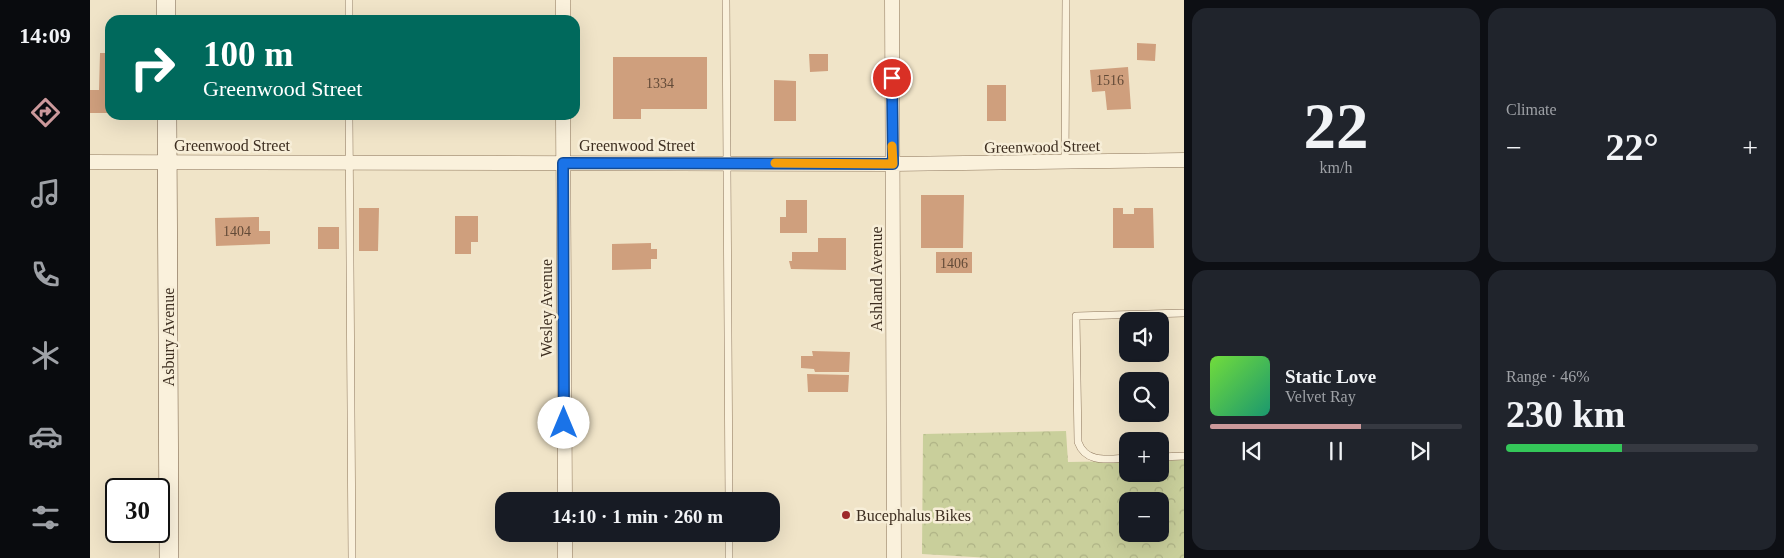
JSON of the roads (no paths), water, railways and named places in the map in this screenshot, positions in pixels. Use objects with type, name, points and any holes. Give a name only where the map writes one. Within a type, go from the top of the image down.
[{"type":"main road","points":[[166,0],[166,15]]},
{"type":"main road","name":"Asbury Avenue","points":[[167,120],[169,558]]},
{"type":"street","points":[[563,0],[563,15]]},
{"type":"street","name":"Ashland Avenue","points":[[892,0],[894,558]]},
{"type":"street","name":"Wesley Avenue","points":[[563,120],[565,492]]},
{"type":"street","name":"Greenwood Street","points":[[90,162],[1065,164],[1184,160]]},
{"type":"street","points":[[565,542],[565,558]]},
{"type":"lane","points":[[349,0],[349,15]]},
{"type":"lane","points":[[726,0],[729,492]]},
{"type":"lane","points":[[1065,164],[1066,0]]},
{"type":"lane","points":[[349,120],[352,558]]},
{"type":"lane","points":[[1119,458],[1099,459],[1090,457],[1081,452],[1079,447],[1076,434],[1076,316],[1184,314]]},
{"type":"lane","points":[[1169,457],[1184,456]]},
{"type":"lane","points":[[729,542],[729,558]]},
{"type":"place","name":"Bucephalus Bikes","points":[[846,515]]}]
